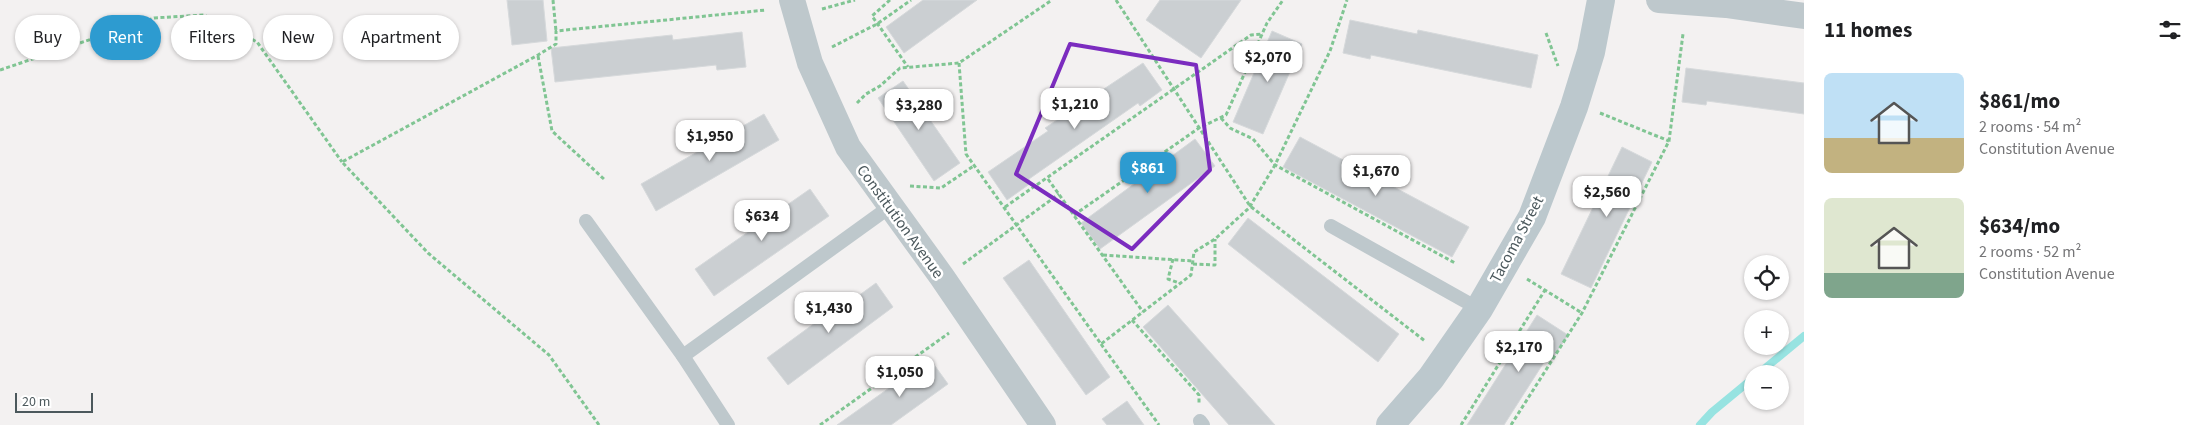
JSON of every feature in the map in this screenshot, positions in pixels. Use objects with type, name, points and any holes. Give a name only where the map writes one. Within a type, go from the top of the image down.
[{"type":"street","name":"Tacoma Street","points":[[1390,425],[1431,378],[1478,309],[1532,217],[1574,107],[1591,52],[1601,0]]},
{"type":"street","points":[[1659,0],[1726,5],[1804,16]]},
{"type":"street","name":"Constitution Avenue","points":[[804,5],[810,63],[848,147],[899,196],[942,277],[1043,425]]},
{"type":"lane","points":[[682,356],[899,196]]},
{"type":"lane","points":[[586,222],[682,356],[728,425]]},
{"type":"lane","points":[[1331,226],[1478,309]]},
{"type":"path","points":[[342,162],[556,44],[553,0]]},
{"type":"path","points":[[804,5],[855,0]]},
{"type":"path","points":[[890,0],[872,16],[909,68]]},
{"type":"path","points":[[827,49],[878,24],[911,0]]},
{"type":"path","points":[[852,108],[866,94],[880,86],[900,68],[959,63],[1052,0]]},
{"type":"path","points":[[1116,0],[1250,206],[1425,342]]},
{"type":"path","points":[[1074,215],[1199,128],[1226,115],[1267,23],[1283,0]]},
{"type":"path","points":[[1101,344],[1191,275],[1194,252],[1215,239],[1250,206],[1275,165],[1330,51],[1347,0]]},
{"type":"path","points":[[556,31],[766,10]]},
{"type":"path","points":[[0,70],[154,18],[204,15],[257,42],[342,162],[428,253],[548,354],[599,425]]},
{"type":"path","points":[[1546,33],[1560,71]]},
{"type":"path","points":[[1005,208],[1250,36],[1263,34]]},
{"type":"path","points":[[1511,425],[1582,313],[1669,141],[1683,34]]},
{"type":"path","points":[[538,55],[552,131],[605,180]]},
{"type":"path","points":[[959,63],[966,154],[1159,425]]},
{"type":"path","points":[[1600,113],[1669,141]]},
{"type":"path","points":[[1221,118],[1230,128],[1253,139],[1275,165],[1455,262]]},
{"type":"path","points":[[899,196],[941,188],[975,165]]},
{"type":"path","points":[[1048,179],[1143,312]]},
{"type":"path","points":[[962,265],[1059,194]]},
{"type":"path","points":[[1102,255],[1173,259],[1215,265],[1215,239]]},
{"type":"path","points":[[1173,259],[1168,279],[1180,284]]},
{"type":"path","points":[[1526,279],[1582,313]]},
{"type":"path","points":[[1460,425],[1545,290]]},
{"type":"path","points":[[1132,320],[1198,395],[1202,423]]},
{"type":"path","points":[[820,425],[949,333]]},
{"type":"highlighted area","points":[[1070,44],[1196,65],[1210,170],[1132,249],[1016,174]]},
{"type":"building","points":[[507,0],[543,0],[547,41],[512,45]]},
{"type":"building","points":[[923,0],[977,0],[904,53],[886,27]]},
{"type":"building","points":[[1160,0],[1241,0],[1201,58],[1146,20]]},
{"type":"building","points":[[1350,20],[1417,34],[1418,30],[1538,55],[1531,88],[1371,55],[1370,59],[1343,53]]},
{"type":"building","points":[[1272,31],[1302,44],[1263,134],[1233,122]]},
{"type":"building","points":[[742,32],[746,67],[717,70],[716,65],[555,82],[551,48],[672,35],[673,40]]},
{"type":"building","points":[[1143,63],[1162,90],[1140,106],[1138,103],[1029,179],[1031,183],[1007,200],[988,172],[1048,131],[1045,128]]},
{"type":"building","points":[[1686,68],[1804,83],[1804,114],[1707,101],[1706,105],[1682,102]]},
{"type":"building","points":[[903,81],[960,163],[934,181],[878,98]]},
{"type":"building","points":[[764,114],[779,140],[656,211],[641,184]]},
{"type":"building","points":[[1300,137],[1469,227],[1452,257],[1283,167]]},
{"type":"building","points":[[1195,139],[1215,166],[1100,249],[1081,223]]},
{"type":"building","points":[[1622,147],[1652,162],[1591,288],[1561,274]]},
{"type":"building","points":[[810,189],[829,216],[714,296],[695,269]]},
{"type":"building","points":[[1248,218],[1399,334],[1378,362],[1228,244]]},
{"type":"building","points":[[1029,260],[1110,377],[1086,395],[1003,278]]},
{"type":"building","points":[[876,283],[893,307],[788,385],[767,358],[841,304],[843,307]]},
{"type":"building","points":[[1168,305],[1275,425],[1229,425],[1143,327]]},
{"type":"building","points":[[1537,315],[1568,335],[1552,359],[1548,356],[1504,425],[1467,425]]},
{"type":"building","points":[[930,359],[948,384],[891,425],[837,425]]},
{"type":"building","points":[[1127,401],[1144,425],[1107,425],[1102,419]]},
{"type":"waterway","points":[[1769,365],[1804,336]]},
{"type":"waterway","points":[[1700,425],[1712,412],[1744,386]]}]
